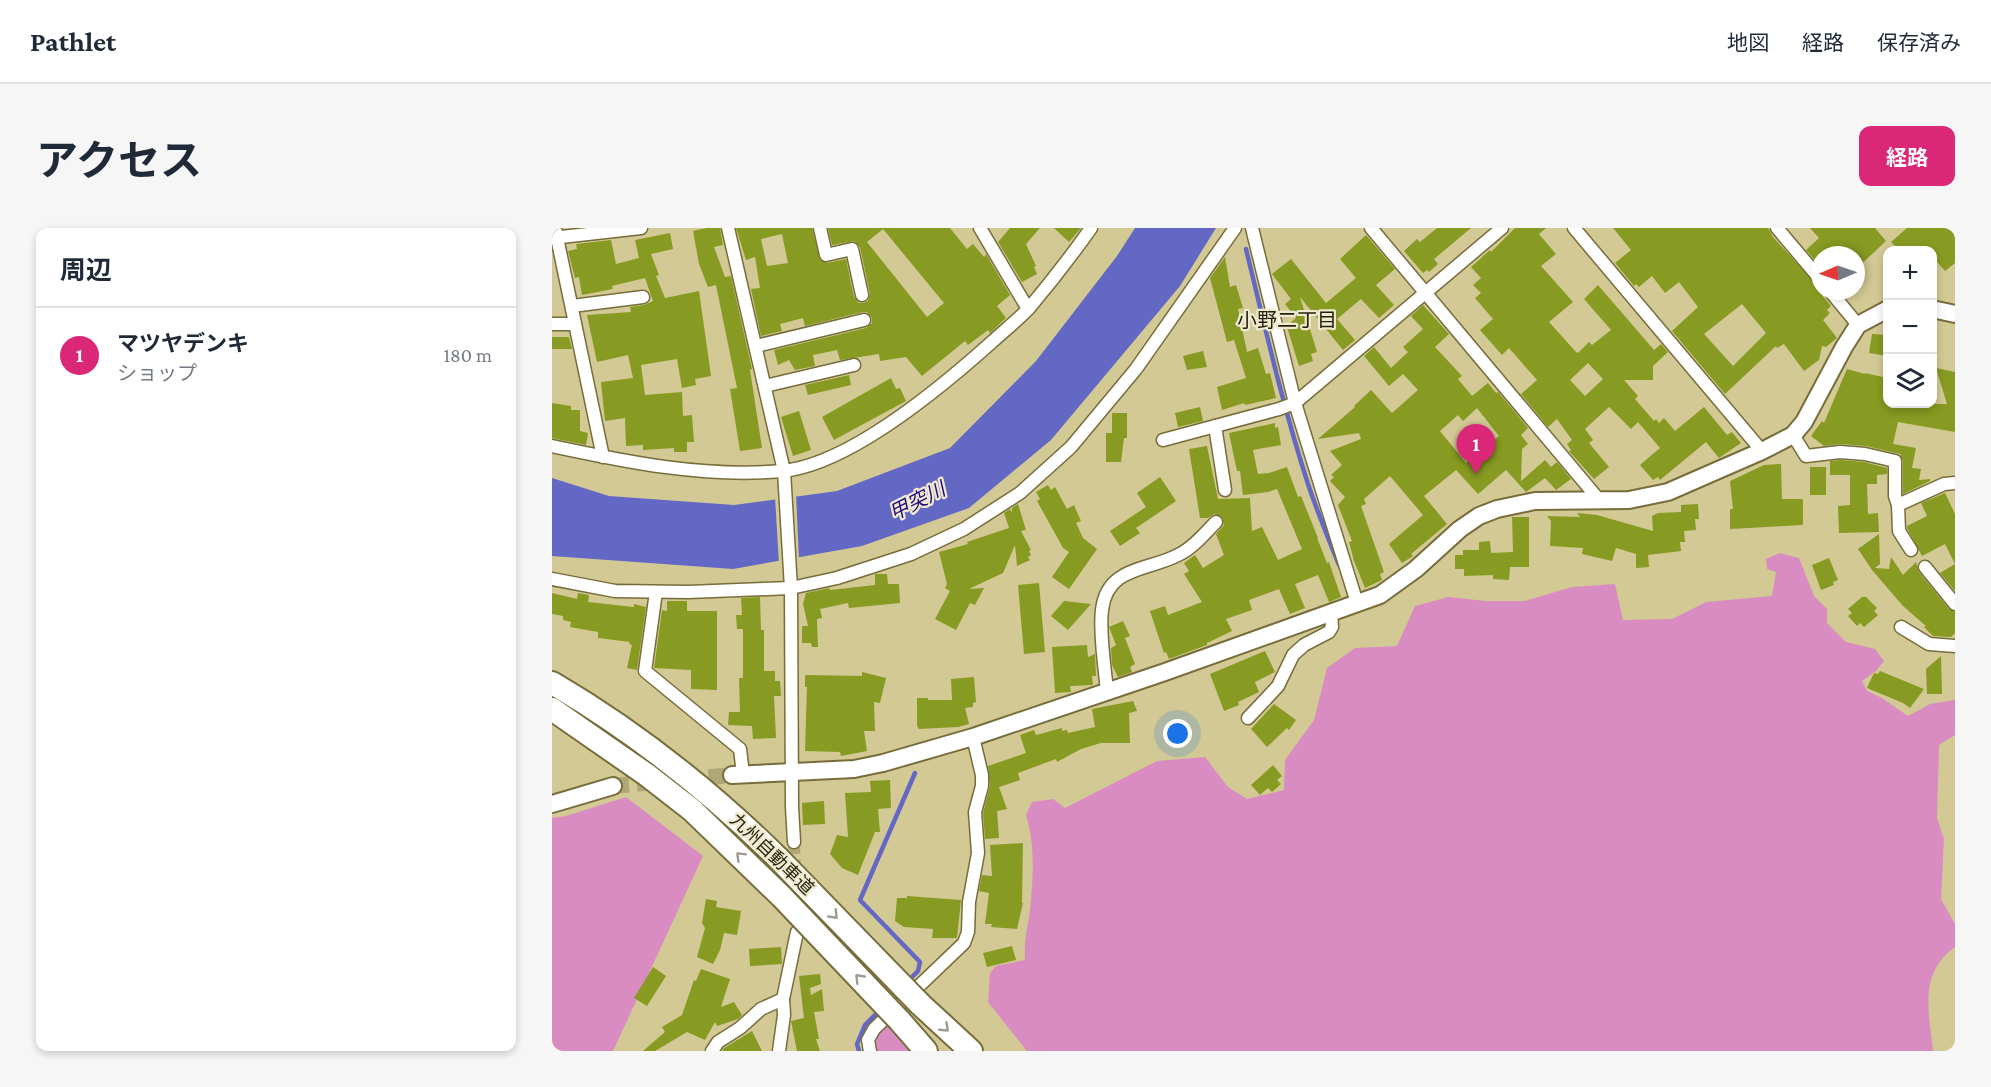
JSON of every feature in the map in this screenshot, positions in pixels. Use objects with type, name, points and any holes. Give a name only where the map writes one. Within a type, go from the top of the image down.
[{"type":"highway","points":[[552,675],[660,749],[708,794]]},
{"type":"highway","name":"九州自動車道","points":[[552,683],[583,701],[740,820],[920,1004],[971,1051]]},
{"type":"highway","name":"九州自動車道","points":[[552,709],[692,810],[782,897],[926,1051]]},
{"type":"highway","points":[[552,723],[647,776]]},
{"type":"street","points":[[603,457],[555,234],[641,228]]},
{"type":"street","points":[[728,228],[784,471],[791,588],[794,842]]},
{"type":"street","points":[[820,228],[826,255],[852,249],[862,295]]},
{"type":"street","points":[[980,228],[1028,309]]},
{"type":"street","points":[[552,446],[672,468],[720,472],[784,471],[822,461],[882,429],[971,361],[1028,309],[1092,228]]},
{"type":"street","points":[[552,579],[615,591],[791,588],[837,578],[911,554],[964,529],[1020,493],[1071,447],[1136,369],[1234,228]]},
{"type":"street","points":[[1252,228],[1288,406],[1357,603]]},
{"type":"street","points":[[1371,228],[1600,501]]},
{"type":"street","points":[[1163,440],[1288,406],[1502,228]]},
{"type":"street","points":[[1574,228],[1762,451]]},
{"type":"street","points":[[1777,228],[1811,268]]},
{"type":"street","points":[[572,306],[644,297]]},
{"type":"street","points":[[1837,300],[1858,325]]},
{"type":"street","points":[[1937,310],[1955,314]]},
{"type":"street","points":[[656,592],[645,671],[740,749],[737,775],[854,769],[883,763],[973,737],[1107,692],[1380,595],[1403,580],[1460,529],[1479,516],[1507,506],[1535,501],[1629,500],[1668,492],[1762,451],[1793,435],[1804,422],[1844,346],[1858,325],[1883,311]]},
{"type":"street","points":[[756,346],[864,320]]},
{"type":"street","points":[[552,324],[575,324]]},
{"type":"street","points":[[765,386],[854,366]]},
{"type":"street","points":[[1215,426],[1226,490]]},
{"type":"street","points":[[1793,435],[1806,456],[1840,452],[1865,454],[1895,461],[1895,496],[1898,505],[1899,531],[1911,550]]},
{"type":"street","points":[[1898,505],[1944,484],[1955,483]]},
{"type":"street","points":[[1107,692],[1101,612],[1106,593],[1113,582],[1121,575],[1178,556],[1216,522]]},
{"type":"street","points":[[1925,567],[1955,604]]},
{"type":"street","points":[[1248,718],[1278,686],[1293,655],[1304,645],[1329,632],[1332,627],[1330,612]]},
{"type":"street","points":[[1901,627],[1929,644],[1955,646]]},
{"type":"street","points":[[870,1051],[868,1040],[874,1029],[964,943],[968,932],[969,902],[978,853],[975,812],[982,786],[982,775],[973,737]]},
{"type":"street","points":[[552,804],[613,786]]},
{"type":"street","points":[[779,1051],[784,1015],[783,999],[797,932]]},
{"type":"street","points":[[718,1048],[762,1009],[783,999]]},
{"type":"shaded area","points":[[1780,553],[1799,558],[1814,596],[1827,609],[1827,623],[1846,642],[1875,649],[1884,661],[1876,671],[1862,681],[1867,691],[1882,698],[1908,716],[1930,704],[1955,700],[1955,735],[1939,745],[1937,818],[1944,839],[1941,899],[1955,924],[1955,947],[1935,969],[1931,981],[1928,1008],[1933,1051],[1027,1051],[988,1002],[990,973],[996,966],[1025,960],[1033,866],[1026,815],[1032,802],[1053,799],[1065,808],[1157,761],[1205,757],[1228,787],[1247,799],[1284,790],[1285,760],[1314,720],[1327,668],[1355,648],[1397,646],[1415,606],[1448,597],[1486,601],[1525,601],[1572,587],[1615,584],[1623,620],[1672,619],[1706,602],[1772,596],[1776,572],[1767,569],[1766,559]]},
{"type":"shaded area","points":[[626,797],[703,856],[613,1051],[552,1051],[552,818],[566,816]]},
{"type":"shaded area","points":[[886,1025],[909,1051],[874,1051],[874,1043]]},
{"type":"water","name":"甲突川","points":[[1135,228],[1216,228],[1180,286],[1051,440],[969,508],[862,546],[733,569],[552,556],[552,478],[609,496],[734,505],[837,491],[950,448],[1036,361],[1117,256]]},
{"type":"pier","points":[[796,494],[799,560],[779,564],[775,496]]},
{"type":"building","points":[[720,228],[723,245],[714,247],[725,277],[731,276],[752,369],[750,370],[762,448],[740,451],[730,389],[737,388],[716,285],[708,287],[699,264],[693,231]]},
{"type":"building","points":[[736,228],[812,228],[820,260],[827,263],[846,259],[854,297],[859,303],[863,303],[868,301],[870,294],[860,247],[854,241],[832,245],[828,228],[950,228],[967,249],[973,244],[984,257],[986,254],[1010,295],[997,306],[1006,318],[990,333],[988,330],[968,345],[965,341],[922,376],[906,357],[880,361],[879,354],[840,360],[837,350],[813,355],[815,366],[795,370],[789,360],[778,365],[774,350],[866,328],[872,323],[872,318],[867,312],[863,312],[805,326],[803,318],[780,324],[782,331],[761,336],[751,289],[760,288],[755,257],[746,260]],"holes":[[[883,229],[944,303],[927,317],[867,242]],[[782,234],[788,263],[767,266],[761,239]]]},
{"type":"building","points":[[1010,228],[1040,228],[1026,244],[1036,266],[1034,267],[1037,274],[1022,282],[998,242]]},
{"type":"building","points":[[1054,228],[1081,228],[1069,242]]},
{"type":"building","points":[[1437,228],[1471,228],[1434,259],[1438,264],[1429,272],[1427,270],[1423,273],[1404,251],[1417,239],[1420,242]]},
{"type":"building","points":[[1515,228],[1546,228],[1539,234],[1556,254],[1541,266],[1573,302],[1549,322],[1576,352],[1578,353],[1589,342],[1592,345],[1611,330],[1584,299],[1598,285],[1654,350],[1661,344],[1668,352],[1653,366],[1653,380],[1624,380],[1638,396],[1635,399],[1654,421],[1656,419],[1659,423],[1664,418],[1675,431],[1704,407],[1727,435],[1732,432],[1741,443],[1719,458],[1706,442],[1660,480],[1658,477],[1653,480],[1640,465],[1660,448],[1638,422],[1631,429],[1609,407],[1585,429],[1593,440],[1589,443],[1609,467],[1594,479],[1569,451],[1571,450],[1567,444],[1572,440],[1557,419],[1548,427],[1521,394],[1537,380],[1509,348],[1502,355],[1480,330],[1493,319],[1475,298],[1481,293],[1473,285],[1481,278],[1471,267],[1490,250],[1491,252]],"holes":[[[1588,363],[1603,379],[1585,396],[1570,380]]]},
{"type":"building","points":[[1613,228],[1768,228],[1773,237],[1811,279],[1811,300],[1826,300],[1831,306],[1827,310],[1830,313],[1823,320],[1837,338],[1826,347],[1822,346],[1819,360],[1804,371],[1784,344],[1777,348],[1776,346],[1725,394],[1672,331],[1698,307],[1679,282],[1665,293],[1652,276],[1639,287],[1636,284],[1634,286],[1615,263],[1631,250]],"holes":[[[1742,304],[1766,333],[1733,366],[1704,334]]]},
{"type":"building","points":[[1810,228],[1875,228],[1886,241],[1865,261],[1865,246],[1811,246],[1811,256],[1806,250],[1819,238]]},
{"type":"building","points":[[1907,228],[1955,228],[1955,263],[1945,271],[1937,262],[1937,246],[1895,246],[1891,242]]},
{"type":"building","points":[[670,233],[673,249],[651,254],[659,275],[656,276],[665,298],[699,291],[711,376],[695,379],[696,385],[682,388],[677,359],[641,365],[645,395],[682,392],[683,416],[692,415],[694,442],[687,442],[687,452],[674,452],[674,448],[643,450],[643,445],[626,446],[625,418],[605,421],[601,382],[633,378],[628,355],[597,362],[587,315],[631,312],[630,307],[653,301],[645,278],[612,286],[613,289],[582,295],[579,277],[575,278],[568,251],[577,249],[576,244],[611,240],[616,264],[639,258],[635,240]]},
{"type":"building","points":[[1366,235],[1395,269],[1376,285],[1394,305],[1379,318],[1361,299],[1337,319],[1355,340],[1343,350],[1300,297],[1317,352],[1311,354],[1313,361],[1299,366],[1288,330],[1285,327],[1296,318],[1285,304],[1291,299],[1272,274],[1291,259],[1326,303],[1356,278],[1340,259]]},
{"type":"building","points":[[1225,257],[1230,287],[1236,285],[1243,308],[1238,309],[1247,352],[1258,348],[1266,374],[1270,373],[1276,398],[1245,405],[1244,403],[1222,410],[1217,387],[1246,378],[1234,340],[1227,342],[1210,278]]},
{"type":"building","points":[[1423,305],[1449,334],[1435,347],[1462,376],[1458,379],[1472,396],[1488,383],[1528,428],[1521,435],[1528,444],[1522,449],[1521,481],[1545,460],[1551,467],[1557,462],[1571,479],[1556,490],[1545,478],[1526,492],[1506,470],[1478,494],[1456,470],[1424,496],[1447,524],[1411,554],[1413,556],[1402,563],[1389,544],[1423,515],[1390,476],[1364,499],[1366,504],[1361,506],[1384,572],[1380,574],[1382,580],[1365,588],[1354,561],[1349,542],[1352,541],[1338,505],[1345,497],[1330,481],[1334,477],[1331,475],[1342,465],[1330,451],[1361,439],[1359,433],[1318,439],[1371,390],[1392,413],[1418,390],[1403,374],[1389,386],[1364,356],[1374,347],[1391,368],[1408,352],[1403,347],[1423,329],[1411,316]],"holes":[[[1477,408],[1499,436],[1466,463],[1440,431],[1458,415],[1463,421]]]},
{"type":"building","points":[[1872,334],[1883,335],[1883,355],[1869,353]]},
{"type":"building","points":[[552,337],[569,337],[572,349],[552,349]]},
{"type":"building","points":[[1203,351],[1207,367],[1187,370],[1183,356]]},
{"type":"building","points":[[1937,368],[1955,372],[1955,432],[1898,422],[1893,444],[1916,448],[1912,468],[1921,469],[1919,480],[1930,479],[1903,494],[1903,461],[1900,454],[1866,446],[1841,444],[1824,446],[1811,436],[1822,421],[1824,423],[1847,369],[1883,377],[1883,408],[1937,408],[1937,404],[1947,404]]},
{"type":"building","points":[[849,375],[851,385],[808,395],[805,385]]},
{"type":"building","points":[[891,378],[896,389],[900,388],[906,401],[834,440],[822,417]]},
{"type":"building","points":[[552,403],[571,406],[571,410],[580,410],[580,431],[588,433],[586,445],[552,438]]},
{"type":"building","points":[[1200,407],[1203,421],[1178,427],[1175,413]]},
{"type":"building","points":[[799,411],[811,450],[793,456],[781,417]]},
{"type":"building","points":[[1112,413],[1127,413],[1127,438],[1124,438],[1121,462],[1106,462],[1106,433],[1112,433]]},
{"type":"building","points":[[1275,423],[1275,428],[1278,427],[1281,445],[1253,450],[1258,474],[1287,467],[1327,563],[1329,562],[1341,597],[1329,602],[1318,575],[1295,584],[1305,608],[1290,614],[1279,589],[1249,600],[1252,610],[1226,619],[1232,631],[1207,645],[1169,659],[1166,652],[1164,653],[1150,611],[1165,606],[1168,615],[1202,602],[1184,574],[1189,571],[1184,563],[1195,555],[1203,568],[1224,555],[1216,534],[1224,525],[1222,517],[1214,514],[1208,518],[1200,518],[1189,449],[1207,446],[1218,499],[1250,498],[1252,531],[1262,527],[1278,560],[1302,549],[1277,489],[1243,495],[1240,471],[1237,471],[1229,433]]},
{"type":"building","points":[[1830,461],[1864,462],[1887,468],[1887,474],[1877,475],[1877,484],[1867,484],[1868,514],[1878,513],[1879,532],[1839,533],[1838,506],[1850,505],[1850,475],[1830,475]]},
{"type":"building","points":[[1781,464],[1782,499],[1803,499],[1803,525],[1730,529],[1730,509],[1733,509],[1730,481],[1764,465]]},
{"type":"building","points":[[1810,467],[1826,467],[1826,495],[1810,495]]},
{"type":"building","points":[[1160,477],[1176,501],[1136,528],[1140,533],[1120,546],[1110,531],[1146,507],[1137,493]]},
{"type":"building","points":[[1048,485],[1051,490],[1055,487],[1067,509],[1074,505],[1081,521],[1076,523],[1083,538],[1097,549],[1069,589],[1052,577],[1069,552],[1063,548],[1037,501],[1040,499],[1036,492]]},
{"type":"building","points":[[1945,493],[1955,514],[1955,564],[1945,544],[1922,556],[1907,528],[1927,516],[1921,503]]},
{"type":"building","points":[[1018,504],[1026,530],[1021,531],[1031,550],[1029,551],[1031,555],[1028,557],[1030,560],[1017,566],[1015,545],[1003,573],[969,589],[984,588],[975,605],[970,603],[956,630],[935,619],[950,591],[945,588],[947,584],[939,552],[968,544],[967,542],[1009,528],[1004,513],[1010,509],[1012,513],[1012,508]]},
{"type":"building","points":[[1698,504],[1699,519],[1695,519],[1696,530],[1684,531],[1685,542],[1680,542],[1681,551],[1648,555],[1649,567],[1636,568],[1636,554],[1616,548],[1612,561],[1582,554],[1583,548],[1550,546],[1551,521],[1547,516],[1580,517],[1577,513],[1597,515],[1653,531],[1652,516],[1658,513],[1681,512],[1681,505]]},
{"type":"building","points":[[1512,517],[1529,517],[1529,567],[1510,567],[1509,580],[1493,579],[1493,575],[1464,576],[1464,569],[1455,569],[1455,555],[1463,555],[1463,550],[1479,550],[1479,542],[1490,541],[1491,553],[1513,552]]},
{"type":"building","points":[[1879,534],[1880,564],[1875,568],[1889,569],[1891,557],[1903,575],[1916,562],[1919,572],[1949,609],[1955,612],[1955,633],[1951,637],[1933,636],[1872,570],[1858,549]]},
{"type":"building","points":[[1829,558],[1838,580],[1833,582],[1834,585],[1821,590],[1812,565]]},
{"type":"building","points":[[1955,564],[1955,591],[1940,573]]},
{"type":"building","points":[[875,574],[887,574],[888,584],[899,584],[900,603],[849,608],[848,603],[820,609],[822,618],[817,619],[818,647],[812,647],[811,643],[802,643],[802,626],[808,626],[803,604],[806,593],[829,588],[830,590],[875,585]]},
{"type":"building","points":[[1039,583],[1045,652],[1024,654],[1018,585]]},
{"type":"building","points":[[552,593],[577,599],[578,593],[589,595],[588,602],[634,607],[634,604],[646,607],[637,670],[627,668],[632,645],[629,644],[630,642],[598,638],[598,632],[570,627],[571,622],[563,620],[563,616],[552,614]]},
{"type":"building","points":[[760,597],[761,630],[764,630],[764,671],[775,671],[775,681],[780,681],[781,696],[774,696],[776,738],[753,739],[752,726],[728,725],[729,712],[740,712],[739,678],[743,678],[743,629],[737,629],[736,615],[742,615],[741,598]]},
{"type":"building","points":[[1862,597],[1866,597],[1877,608],[1874,611],[1878,615],[1864,627],[1860,623],[1857,626],[1848,616],[1852,613],[1848,609]]},
{"type":"building","points":[[667,601],[687,601],[687,611],[717,611],[717,690],[691,689],[691,670],[654,668],[662,610],[667,611]]},
{"type":"building","points":[[1064,601],[1091,604],[1068,630],[1051,616]]},
{"type":"building","points":[[1123,621],[1130,636],[1125,638],[1135,664],[1130,667],[1132,672],[1118,677],[1112,665],[1111,648],[1116,645],[1109,627]]},
{"type":"building","points":[[1087,645],[1088,657],[1095,654],[1096,676],[1092,676],[1093,685],[1070,686],[1071,692],[1055,693],[1052,647]]},
{"type":"building","points":[[1265,651],[1275,672],[1255,682],[1259,692],[1238,702],[1239,705],[1224,711],[1210,674]]},
{"type":"building","points":[[1941,656],[1942,694],[1927,694],[1926,669]]},
{"type":"building","points":[[1880,671],[1924,689],[1910,708],[1867,688],[1874,673],[1878,674]]},
{"type":"building","points":[[862,672],[886,678],[880,703],[874,702],[875,731],[864,731],[867,751],[841,756],[840,752],[805,751],[807,687],[805,687],[805,675],[862,676]]},
{"type":"building","points":[[974,677],[976,702],[973,703],[973,707],[965,708],[969,724],[958,727],[919,729],[917,726],[917,698],[952,700],[951,679]]},
{"type":"building","points":[[1133,701],[1137,711],[1129,713],[1130,743],[1101,743],[1081,749],[1057,762],[1056,759],[1018,773],[1020,780],[999,787],[1007,809],[997,811],[999,838],[985,839],[983,813],[990,786],[988,766],[1026,753],[1020,735],[1034,730],[1036,735],[1062,728],[1062,731],[1067,730],[1068,733],[1095,727],[1092,709]]},
{"type":"building","points":[[1274,704],[1296,720],[1289,730],[1287,728],[1267,747],[1251,729]]},
{"type":"building","points":[[1273,765],[1282,776],[1277,780],[1281,784],[1272,792],[1268,788],[1260,795],[1251,785]]},
{"type":"building","points":[[890,780],[891,808],[878,809],[880,832],[875,832],[858,875],[842,868],[830,854],[837,835],[848,837],[845,793],[871,792],[870,781]]},
{"type":"building","points":[[824,801],[825,824],[803,825],[802,803]]},
{"type":"building","points":[[1023,843],[1023,903],[1017,929],[991,927],[992,924],[985,924],[989,893],[979,891],[982,875],[992,876],[990,845]]},
{"type":"building","points":[[907,896],[961,900],[957,938],[932,938],[933,929],[904,927],[895,921],[897,898],[907,898]]},
{"type":"building","points":[[706,899],[717,901],[716,907],[741,911],[737,935],[724,933],[720,950],[713,964],[697,957],[705,928],[702,923]]},
{"type":"building","points":[[1012,946],[1016,960],[987,967],[983,953]]},
{"type":"building","points":[[781,947],[782,964],[750,966],[749,949]]},
{"type":"building","points":[[653,967],[666,976],[647,1006],[634,998]]},
{"type":"building","points":[[701,969],[730,979],[721,1007],[734,1002],[742,1015],[738,1019],[717,1026],[715,1022],[705,1040],[687,1032],[655,1051],[643,1051],[665,1032],[662,1027],[682,1015],[694,980],[696,981]]},
{"type":"building","points":[[820,974],[821,984],[810,988],[811,995],[822,989],[824,1011],[814,1012],[819,1039],[816,1039],[820,1051],[797,1051],[791,1021],[804,1018],[799,976]]},
{"type":"building","points":[[752,1031],[762,1051],[722,1051],[724,1048]]},
{"type":"waterway","points":[[1246,249],[1290,426],[1315,504],[1339,565]]},
{"type":"waterway","points":[[908,981],[918,971],[920,962],[860,900],[915,773]]},
{"type":"waterway","points":[[859,1051],[857,1044],[865,1025],[879,1011]]},
{"type":"tunnel","points":[[613,786],[732,775]]},
{"type":"tunnel","points":[[794,842],[796,910]]},
{"type":"place","name":"マツヤデンキ","points":[[1476,474]]},
{"type":"district","name":"小野二丁目","points":[[1287,320]]}]
